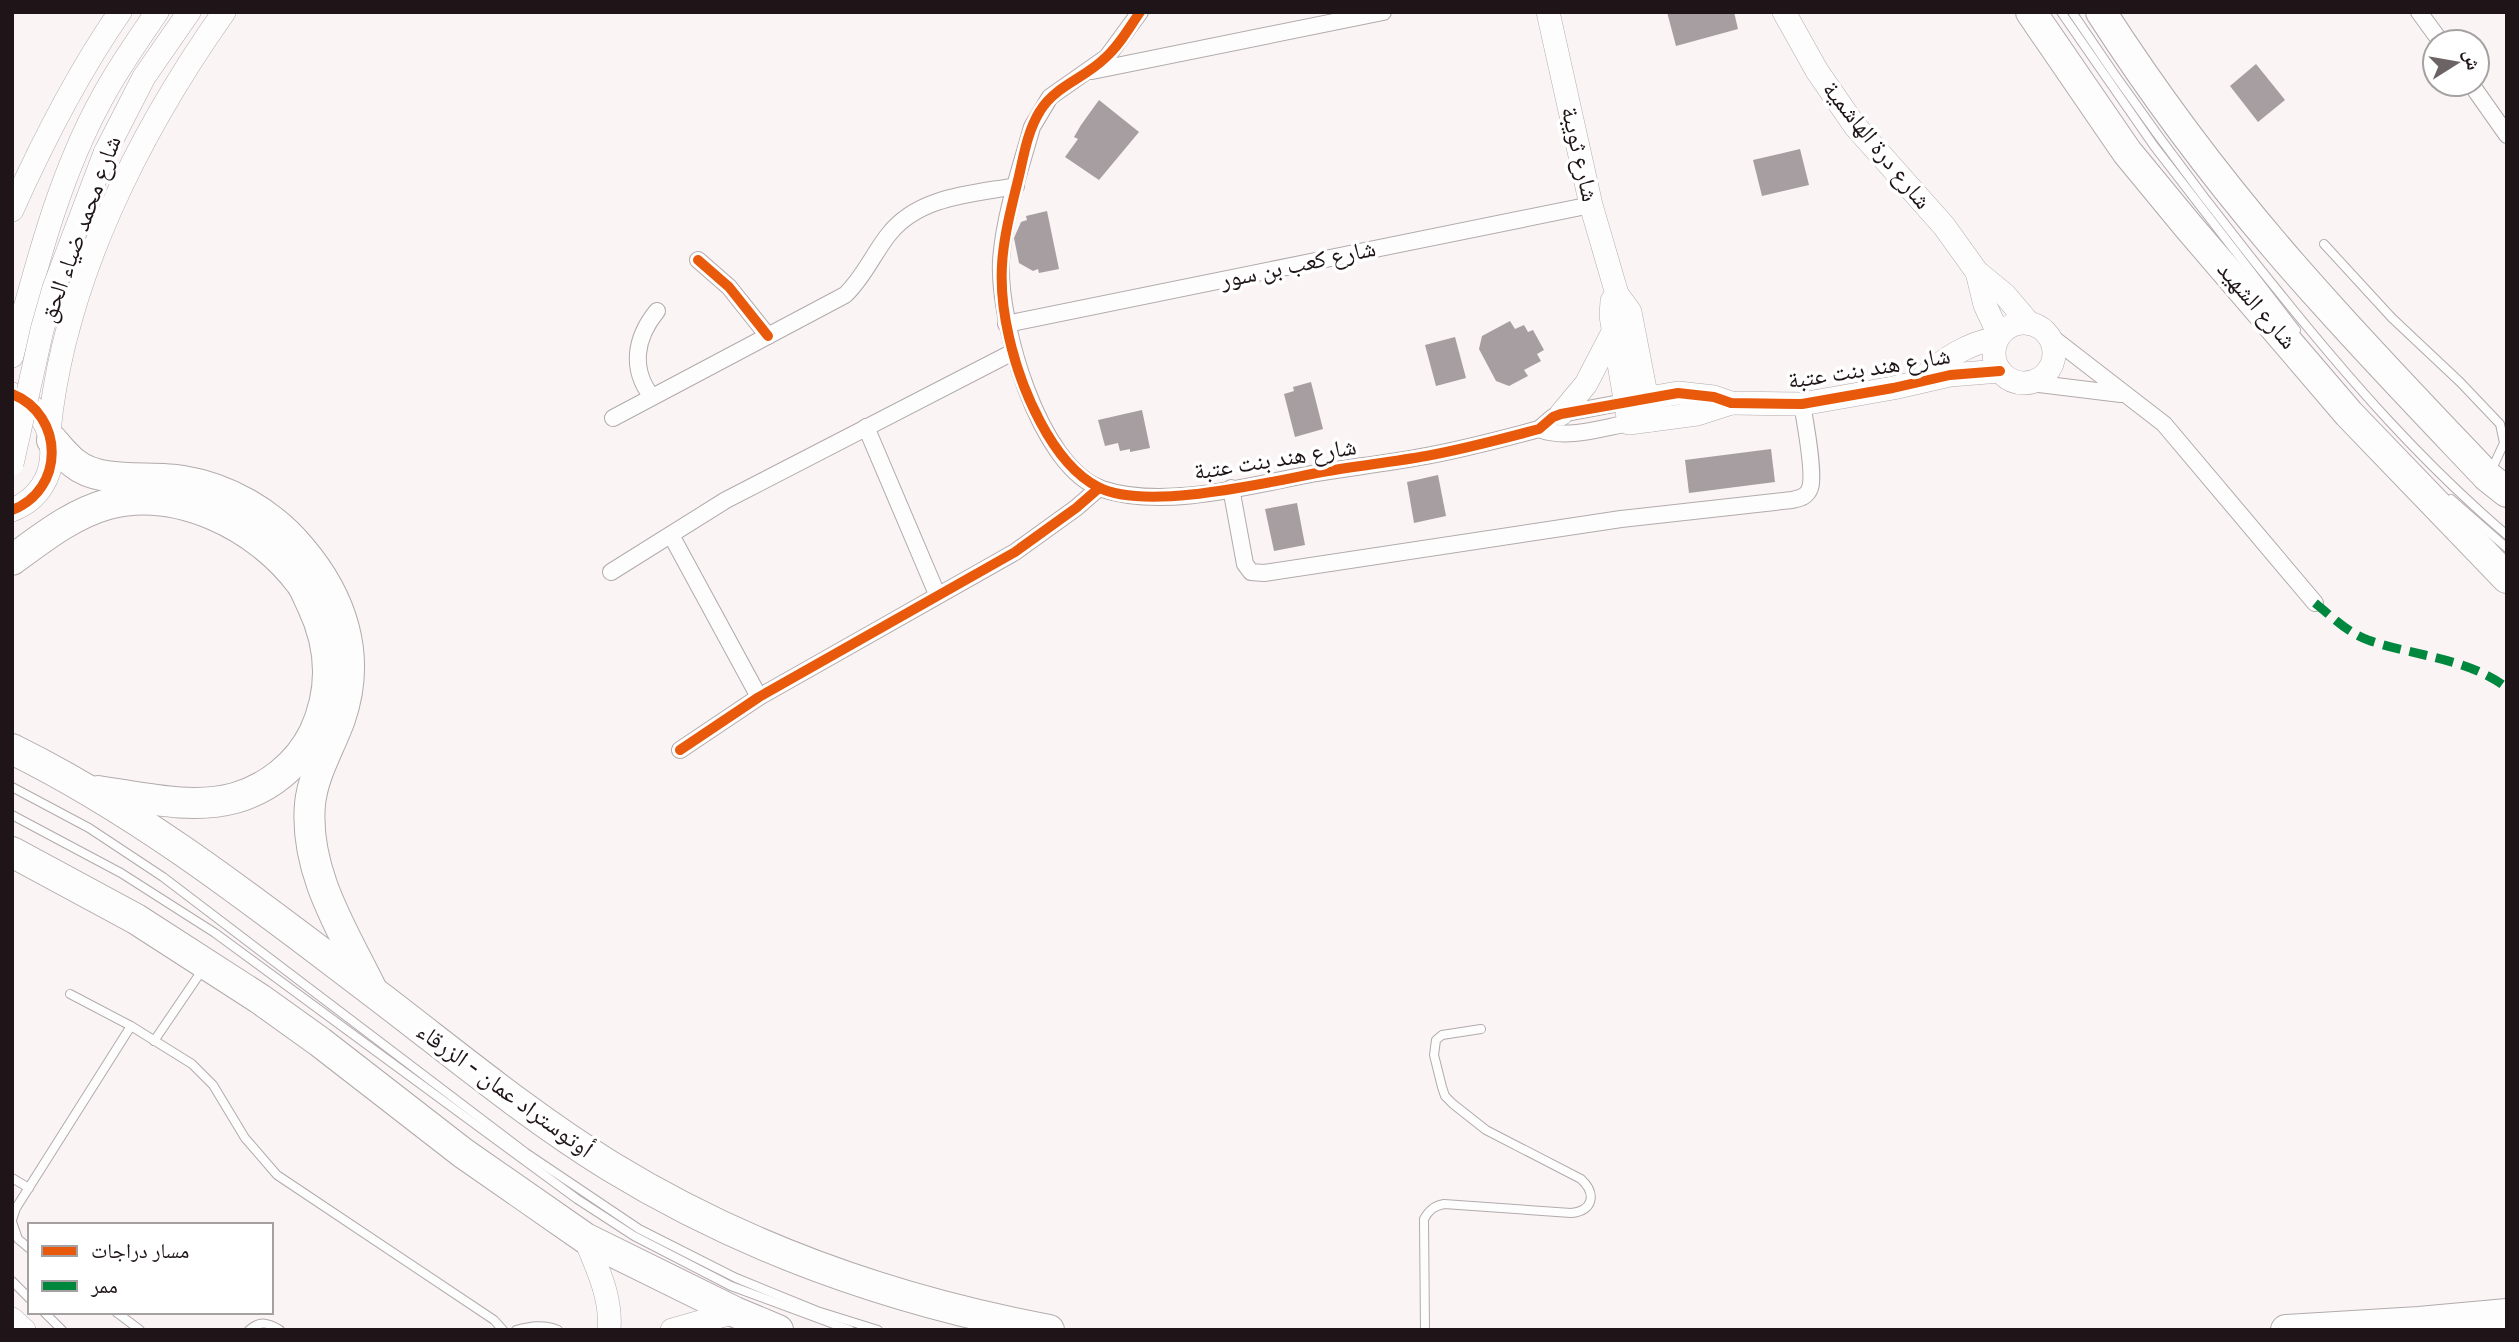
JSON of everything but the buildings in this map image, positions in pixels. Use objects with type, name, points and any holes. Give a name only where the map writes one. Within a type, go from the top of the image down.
[{"type":"highway","name":"شارع الشهيد","points":[[2031,12],[2127,152],[2188,226],[2349,414],[2507,578]]},
{"type":"highway","points":[[2101,12],[2171,116],[2272,241],[2326,305],[2497,484]]},
{"type":"highway","points":[[51,435],[76,465],[100,475],[182,480],[225,493],[245,503],[283,530],[329,587],[346,628],[349,683],[340,719],[315,781],[310,804],[310,828],[318,873],[326,895],[373,992]]},
{"type":"highway","points":[[12,559],[73,518],[110,504],[148,500],[192,508],[227,521],[273,553],[301,583],[324,636],[329,656],[328,689],[321,715],[299,758],[269,783],[252,792],[226,800],[199,803],[87,789]]},
{"type":"highway","name":"أوتوستراد عمان - الزرقاء","points":[[12,750],[87,789],[197,861],[373,992],[465,1065],[611,1166],[715,1223],[769,1247],[863,1282],[958,1310],[1049,1330]]},
{"type":"highway","points":[[12,852],[136,919],[207,964],[320,1042],[463,1153],[585,1238],[735,1312],[778,1330]]},
{"type":"highway","points":[[2286,1330],[2507,1314]]},
{"type":"street","points":[[12,210],[80,74],[120,12]]},
{"type":"street","name":"شارع محمد ضياء الحق","points":[[12,356],[64,182],[102,99],[157,12]]},
{"type":"street","name":"شارع محمد ضياء الحق","points":[[12,464],[51,299],[104,153],[144,77],[190,12]]},
{"type":"street","points":[[12,510],[33,498],[50,472],[53,457],[53,396],[64,347],[110,215],[164,104],[224,12]]},
{"type":"street","name":"شارع هند بنت عتبة","points":[[1140,12],[1107,57],[1050,97],[1040,111],[1032,127],[1003,240],[1000,278],[1013,352],[1038,416],[1057,452],[1075,470],[1099,488],[1145,496],[1187,495],[1427,456],[1539,429],[1561,414],[1638,411]]},
{"type":"street","points":[[1089,71],[1383,12]]},
{"type":"street","name":"شارع ثويبة","points":[[1548,12],[1591,205],[1617,295],[1630,312],[1638,411]]},
{"type":"street","name":"شارع درة الهاشمية","points":[[1784,12],[1835,99],[1882,158],[1944,226],[1977,272],[2005,295],[2028,322]]},
{"type":"street","points":[[2419,12],[2431,28]]},
{"type":"street","points":[[2481,98],[2507,135]]},
{"type":"street","points":[[613,418],[845,295],[860,279],[888,235],[911,214],[938,201],[1016,186]]},
{"type":"street","name":"شارع كعب بن سور","points":[[1006,324],[1591,205]]},
{"type":"street","points":[[698,260],[729,287],[768,336]]},
{"type":"street","name":"شارع درة الهاشمية","points":[[1977,272],[1985,305],[1998,337]]},
{"type":"street","name":"شارع ثويبة","points":[[1617,295],[1611,309],[1613,332],[1638,411]]},
{"type":"street","points":[[652,397],[640,377],[637,353],[644,331],[657,311]]},
{"type":"street","points":[[2126,395],[2014,382],[2000,371],[1995,360],[1994,349],[1998,337],[2012,325],[2028,322],[2043,329],[2164,424],[2315,603]]},
{"type":"street","points":[[1561,414],[1586,384],[1613,332]]},
{"type":"street","points":[[2031,383],[2046,374],[2054,359],[2055,351],[2049,335]]},
{"type":"street","name":"شارع هند بنت عتبة","points":[[1919,381],[1962,348],[1998,337]]},
{"type":"street","points":[[611,572],[726,500],[1013,352]]},
{"type":"street","name":"شارع هند بنت عتبة","points":[[1539,429],[1567,433],[1638,411],[1678,393],[1696,394],[1731,403],[1802,404],[1950,375],[2000,371]]},
{"type":"street","points":[[12,394],[32,406],[43,417],[51,435]]},
{"type":"street","points":[[1231,488],[1245,564],[1251,572],[1264,573],[1621,519],[1792,500],[1805,496],[1810,488],[1807,433],[1802,404]]},
{"type":"street","points":[[866,426],[937,594]]},
{"type":"street","points":[[680,750],[760,697],[1015,552],[1099,488]]},
{"type":"street","points":[[671,535],[760,697]]},
{"type":"street","points":[[585,1238],[606,1294],[610,1317],[608,1330]]},
{"type":"street","points":[[672,1330],[735,1312]]},
{"type":"street","points":[[12,1319],[24,1330]]},
{"type":"lane","points":[[2061,12],[2207,217],[2306,341]]},
{"type":"lane","points":[[2072,12],[2216,214],[2322,345],[2432,467],[2507,535]]},
{"type":"lane","points":[[2324,244],[2392,318],[2500,424],[2504,443],[2497,484]]},
{"type":"lane","points":[[2440,489],[2507,548]]},
{"type":"lane","points":[[12,787],[89,828],[163,877],[526,1153],[639,1229],[746,1283],[817,1311],[878,1330]]},
{"type":"lane","points":[[12,815],[121,873],[215,933],[577,1199],[634,1236],[731,1286],[850,1330]]},
{"type":"lane","points":[[154,1041],[207,964]]},
{"type":"lane","points":[[70,994],[181,1056],[204,1074],[222,1097],[255,1152],[290,1186],[494,1320],[503,1330]]},
{"type":"lane","points":[[28,1247],[18,1239],[12,1221],[16,1208],[131,1026]]},
{"type":"lane","points":[[1426,1330],[1424,1219],[1429,1211],[1444,1204],[1582,1212],[1589,1205],[1591,1195],[1588,1185],[1581,1179],[1486,1129],[1446,1096],[1434,1055],[1436,1040],[1442,1035],[1481,1029]]},
{"type":"lane","points":[[12,1178],[29,1188]]},
{"type":"lane","points":[[12,1281],[28,1296]]},
{"type":"lane","points":[[46,1314],[62,1330]]},
{"type":"lane","points":[[119,1314],[140,1330]]},
{"type":"lane","points":[[249,1330],[257,1324],[265,1323],[281,1330]]},
{"type":"lane","points":[[516,1330],[537,1326],[558,1330]]},
{"type":"marked path","points":[[2315,603],[2361,637],[2476,670],[2507,688]]},
{"type":"cycle path","points":[[1140,12],[1110,53],[1046,102],[1036,118],[1029,134],[1003,255],[1002,293],[1009,337],[1030,400],[1052,442],[1066,460],[1081,476],[1098,487],[1119,494],[1145,497],[1208,493],[1454,450],[1539,429],[1561,414],[1678,393],[1714,397],[1731,403],[1802,404],[1950,375],[2000,371]]},
{"type":"cycle path","points":[[698,260],[729,287],[768,336]]},
{"type":"cycle path","points":[[12,394],[29,404],[42,418],[52,452],[49,470],[42,486],[29,500],[12,510]]},
{"type":"cycle path","points":[[680,750],[759,697],[1015,552],[1099,488]]}]
